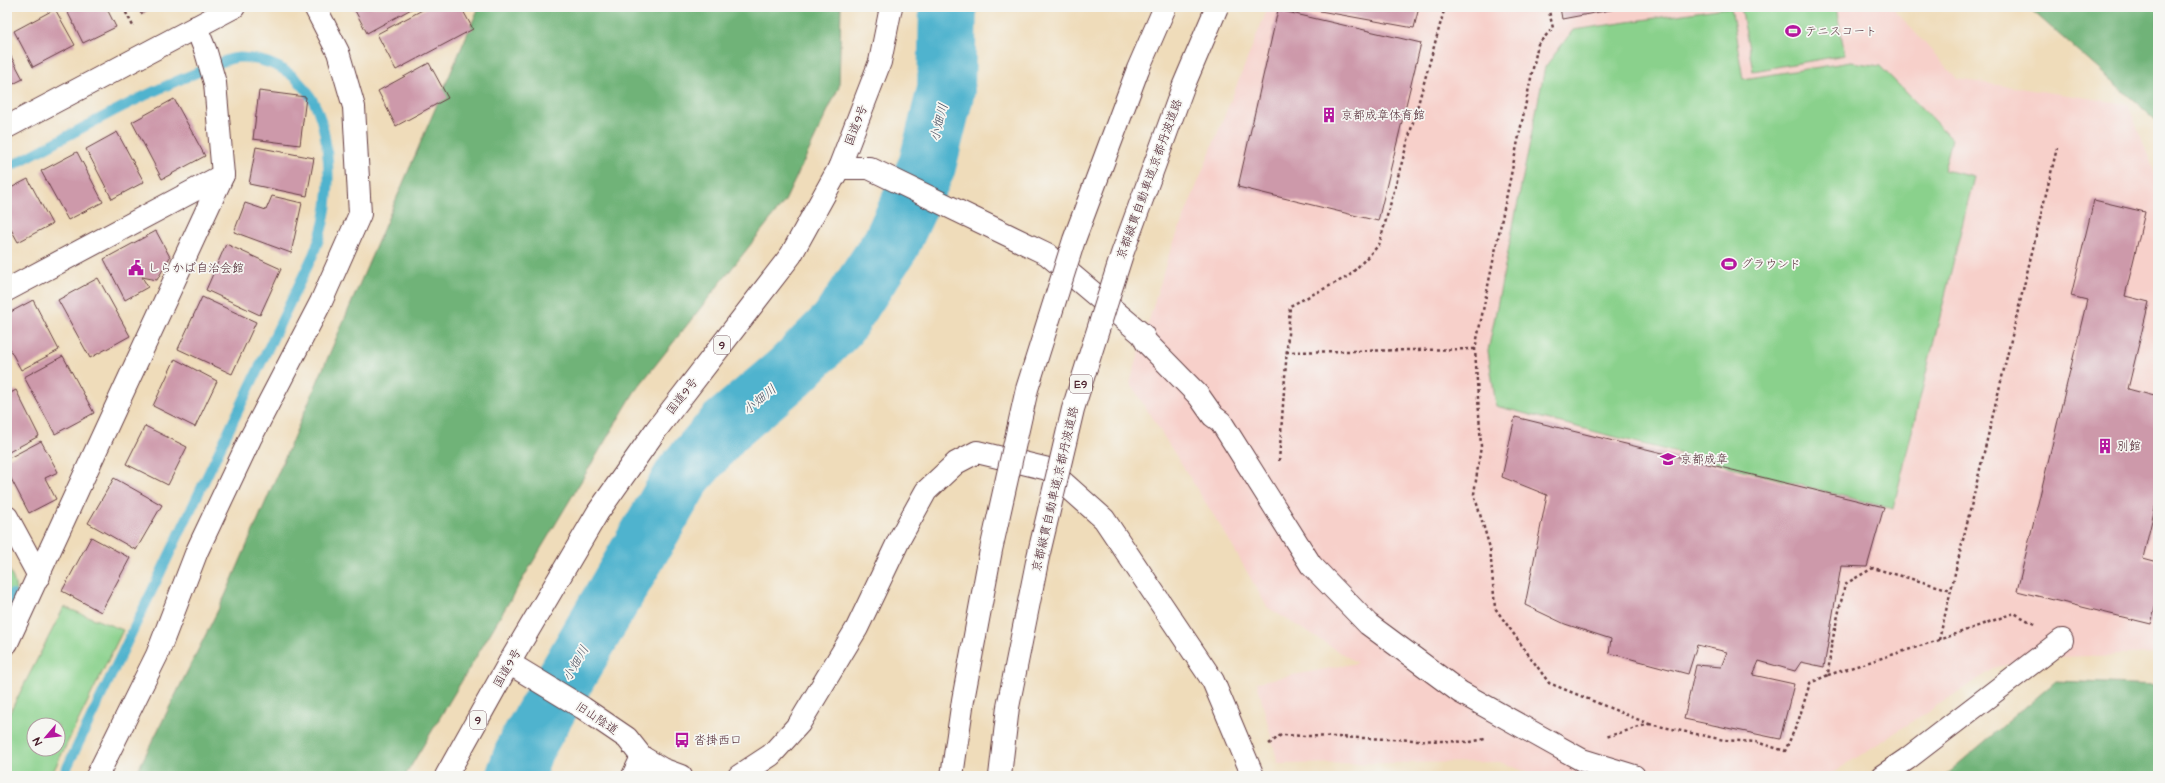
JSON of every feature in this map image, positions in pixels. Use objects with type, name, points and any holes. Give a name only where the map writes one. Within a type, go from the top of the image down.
[{"type":"main road","points":[[7,126],[234,7]]},
{"type":"main road","points":[[97,776],[157,655],[197,551],[250,439],[321,302],[360,214],[354,107],[338,52],[315,7]]},
{"type":"main road","name":"国道9号","points":[[446,776],[509,663],[598,512],[656,430],[792,255],[840,168],[880,62],[891,7]]},
{"type":"main road","points":[[952,776],[963,700],[991,550],[1027,389],[1074,240],[1138,69],[1165,7]]},
{"type":"main road","name":"京都縦貫自動車道;京都丹波道路","points":[[1000,776],[1008,707],[1038,557],[1073,409],[1122,254],[1183,86],[1217,7]]},
{"type":"main road","points":[[7,643],[223,176],[216,83],[196,27]]},
{"type":"main road","points":[[840,168],[869,168],[1047,254],[1143,335],[1146,342],[1199,396],[1213,416],[1221,422],[1311,565],[1368,624],[1460,692],[1582,760],[1634,776]]},
{"type":"main road","points":[[7,290],[223,176]]},
{"type":"main road","points":[[739,776],[771,755],[799,724],[857,628],[900,538],[926,491],[956,463],[978,452],[1048,469],[1104,519],[1213,681],[1250,768]]},
{"type":"main road","points":[[7,517],[39,576]]},
{"type":"main road","points":[[1882,776],[1907,759],[2062,640]]},
{"type":"main road","name":"旧山陰道","points":[[509,663],[583,708],[627,738],[638,766],[662,769],[681,776]]},
{"type":"path","points":[[123,7],[132,25]]},
{"type":"path","points":[[1279,462],[1290,306],[1349,276],[1379,245],[1445,7]]},
{"type":"path","points":[[1548,7],[1553,28],[1538,44],[1475,349],[1481,446],[1474,494],[1490,548],[1495,608],[1549,683],[1649,724],[1724,740],[1756,742],[1785,751],[1798,722],[1810,683],[1828,674],[1939,640],[2014,613]]},
{"type":"path","points":[[1939,640],[2057,148]]},
{"type":"path","points":[[1286,352],[1475,349]]},
{"type":"path","points":[[1828,674],[1831,647],[1845,584],[1873,568],[1951,590]]},
{"type":"path","points":[[1605,738],[1649,724]]},
{"type":"path","points":[[1250,768],[1281,735],[1470,742],[1529,730]]},
{"type":"shaded area","name":"京都成章","points":[[1268,7],[1892,7],[1957,79],[2128,104],[2158,180],[2158,654],[2059,657],[1997,667],[1828,776],[1537,776],[1500,762],[1278,764],[1257,682],[1357,663],[1267,607],[1226,535],[1130,383],[1168,257]]},
{"type":"green space","points":[[479,7],[841,7],[839,87],[785,201],[635,391],[405,776],[135,776],[225,596]]},
{"type":"green space","name":"グラウンド","points":[[1731,7],[1743,79],[1851,62],[1880,66],[1952,139],[1944,170],[1974,177],[1893,509],[1496,406],[1488,351],[1545,67],[1573,30]]},
{"type":"green space","name":"テニスコート","points":[[1741,7],[1836,7],[1845,55],[1753,71]]},
{"type":"green space","points":[[2028,7],[2158,7],[2158,122]]},
{"type":"green space","points":[[7,566],[14,580],[16,591],[7,616]]},
{"type":"green space","points":[[64,607],[123,630],[66,746],[66,717],[26,717],[26,757],[60,757],[51,776],[7,776],[7,718]]},
{"type":"green space","points":[[2056,681],[2158,685],[2158,776],[1944,776]]},
{"type":"building","points":[[65,7],[106,7],[116,27],[83,43]]},
{"type":"building","points":[[137,7],[154,7],[141,14]]},
{"type":"building","points":[[353,7],[415,7],[367,33]]},
{"type":"building","points":[[428,7],[461,7],[473,29],[396,70],[377,34]]},
{"type":"building","points":[[1321,7],[1419,7],[1414,28],[1320,11]]},
{"type":"building","points":[[1560,7],[1621,7],[1621,8],[1562,19]]},
{"type":"building","points":[[55,9],[75,45],[33,67],[14,31]]},
{"type":"building","name":"京都成章体育館","points":[[1278,10],[1421,43],[1378,221],[1238,187]]},
{"type":"building","points":[[7,49],[23,79],[7,87]]},
{"type":"building","points":[[429,63],[448,98],[396,126],[378,91]]},
{"type":"building","points":[[259,91],[306,97],[300,145],[253,139]]},
{"type":"building","points":[[174,99],[205,156],[162,179],[132,122]]},
{"type":"building","points":[[117,132],[144,182],[112,199],[86,149]]},
{"type":"building","points":[[256,147],[314,158],[307,196],[249,184]]},
{"type":"building","points":[[77,152],[103,202],[68,220],[41,171]]},
{"type":"building","points":[[28,179],[52,224],[18,242],[7,222],[7,190]]},
{"type":"building","points":[[272,196],[302,203],[291,253],[234,232],[245,203],[266,210]]},
{"type":"building","name":"別館","points":[[2094,200],[2145,212],[2125,296],[2149,302],[2128,389],[2158,397],[2158,495],[2143,558],[2158,562],[2158,596],[2151,624],[2017,591],[2087,300],[2071,296]]},
{"type":"building","name":"しらかば自治会館","points":[[156,231],[170,257],[157,280],[142,277],[148,287],[125,300],[104,259]]},
{"type":"building","points":[[226,244],[281,269],[260,315],[206,290]]},
{"type":"building","points":[[98,278],[130,336],[90,358],[58,300]]},
{"type":"building","points":[[202,297],[256,322],[232,374],[178,349]]},
{"type":"building","points":[[33,300],[59,350],[21,370],[7,344],[7,314]]},
{"type":"building","points":[[63,356],[94,413],[55,434],[24,377]]},
{"type":"building","points":[[175,359],[217,381],[195,427],[153,406]]},
{"type":"building","points":[[16,390],[39,436],[7,453],[7,395]]},
{"type":"building","points":[[1515,417],[1884,507],[1867,567],[1841,566],[1824,667],[1801,662],[1795,671],[1759,661],[1753,675],[1794,684],[1780,739],[1684,719],[1696,665],[1721,667],[1727,652],[1697,645],[1688,674],[1609,653],[1611,639],[1565,624],[1525,605],[1547,495],[1502,477]]},
{"type":"building","points":[[145,426],[187,447],[168,485],[126,464]]},
{"type":"building","points":[[41,441],[58,472],[45,478],[56,499],[29,513],[7,471],[7,459]]},
{"type":"building","points":[[114,478],[162,505],[136,550],[88,523]]},
{"type":"building","points":[[91,537],[130,558],[101,612],[62,591]]},
{"type":"waterway","name":"小畑川","points":[[515,776],[525,748],[684,474],[725,427],[790,372],[838,324],[891,244],[927,166],[946,90],[948,7]]},
{"type":"waterway","points":[[7,168],[148,94],[220,63],[238,57],[270,63],[290,74],[306,89],[321,120],[327,153],[327,206],[324,223],[313,255],[63,776]]},
{"type":"waterway","points":[[7,606],[12,594]]},
{"type":"place","name":"テニスコート","points":[[1793,31]]},
{"type":"place","name":"京都成章体育館","points":[[1329,115]]},
{"type":"place","name":"グラウンド","points":[[1729,264]]},
{"type":"place","name":"しらかば自治会館","points":[[136,268]]},
{"type":"place","name":"別館","points":[[2105,446]]},
{"type":"place","name":"京都成章","points":[[1668,459]]},
{"type":"place","name":"沓掛西口","points":[[682,740]]}]
